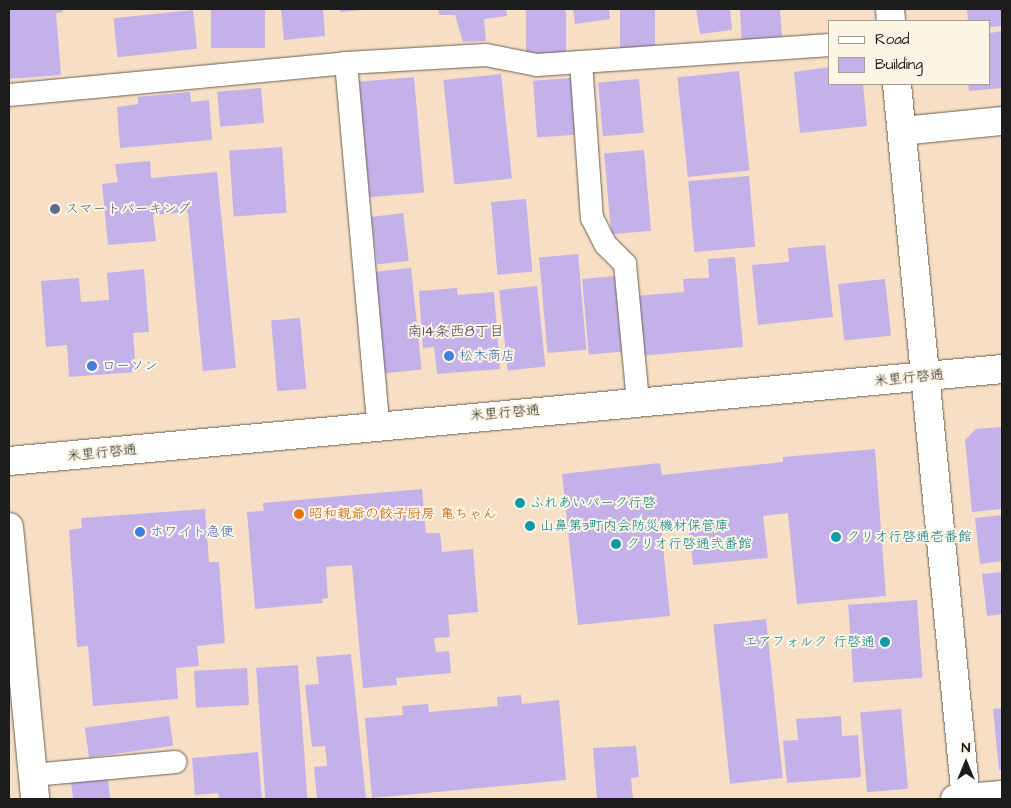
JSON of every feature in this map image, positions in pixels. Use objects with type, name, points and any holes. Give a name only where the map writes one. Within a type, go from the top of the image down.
[{"type":"street","points":[[897,85],[962,799],[1002,795]]},
{"type":"street","points":[[902,131],[1002,121]]},
{"type":"street","name":"米里行啓通","points":[[9,461],[378,424],[1002,369]]},
{"type":"street","points":[[9,527],[34,787]]},
{"type":"lane","points":[[9,95],[346,63],[486,55],[537,65],[828,45]]},
{"type":"lane","points":[[581,62],[592,218],[606,245],[625,264],[638,402]]},
{"type":"lane","points":[[346,63],[378,424]]},
{"type":"lane","points":[[34,787],[176,762]]},
{"type":"building","points":[[9,9],[62,9],[63,12],[56,13],[61,75],[9,79]]},
{"type":"building","points":[[211,9],[265,9],[265,48],[211,48]]},
{"type":"building","points":[[281,9],[323,9],[325,36],[284,40]]},
{"type":"building","points":[[340,9],[362,9],[362,10],[340,12]]},
{"type":"building","points":[[438,9],[506,9],[507,16],[484,19],[486,41],[463,42],[455,15],[439,15]]},
{"type":"building","points":[[526,9],[566,9],[566,53],[526,53]]},
{"type":"building","points":[[573,9],[609,9],[610,19],[575,24]]},
{"type":"building","points":[[620,9],[655,9],[655,49],[620,49]]},
{"type":"building","points":[[696,9],[730,9],[732,30],[700,34]]},
{"type":"building","points":[[740,9],[780,9],[782,39],[742,44]]},
{"type":"building","points":[[967,9],[1002,9],[1002,26],[991,27],[991,20],[968,20]]},
{"type":"building","points":[[193,10],[197,49],[118,57],[113,18]]},
{"type":"building","points":[[1002,31],[1002,88],[969,91],[968,85],[991,85],[991,33]]},
{"type":"building","points":[[828,67],[828,85],[863,85],[867,126],[800,133],[794,72]]},
{"type":"building","points":[[739,71],[749,170],[688,177],[677,77]]},
{"type":"building","points":[[501,74],[512,178],[454,184],[443,80]]},
{"type":"building","points":[[414,77],[424,193],[369,197],[359,82]]},
{"type":"building","points":[[572,78],[576,135],[537,138],[533,81]]},
{"type":"building","points":[[639,79],[644,133],[603,136],[598,83]]},
{"type":"building","points":[[261,88],[264,123],[220,127],[217,92]]},
{"type":"building","points":[[190,92],[191,102],[209,100],[212,140],[120,148],[117,107],[138,104],[138,97]]},
{"type":"building","points":[[282,147],[287,213],[234,217],[229,151]]},
{"type":"building","points":[[644,150],[651,231],[611,234],[604,153]]},
{"type":"building","points":[[150,161],[151,178],[217,172],[236,368],[203,371],[188,212],[153,215],[156,241],[108,245],[102,184],[118,182],[115,164]]},
{"type":"building","points":[[749,176],[755,247],[694,252],[688,181]]},
{"type":"building","points":[[526,199],[532,272],[497,275],[491,202]]},
{"type":"building","points":[[403,213],[409,261],[377,265],[371,217]]},
{"type":"building","points":[[825,245],[833,317],[758,325],[752,265],[789,262],[788,248]]},
{"type":"building","points":[[578,254],[586,350],[548,353],[539,257]]},
{"type":"building","points":[[735,257],[743,347],[639,356],[634,296],[684,292],[683,279],[709,278],[708,259]]},
{"type":"building","points":[[411,268],[422,369],[384,373],[373,272]]},
{"type":"building","points":[[144,269],[149,332],[133,333],[136,372],[69,377],[67,345],[46,347],[41,281],[79,278],[81,302],[109,300],[107,273]]},
{"type":"building","points":[[615,276],[622,352],[589,355],[582,279]]},
{"type":"building","points":[[885,279],[891,336],[844,341],[838,284]]},
{"type":"building","points":[[537,286],[545,367],[508,371],[499,290]]},
{"type":"building","points":[[457,288],[458,295],[494,292],[500,369],[437,374],[434,347],[423,348],[419,291]]},
{"type":"building","points":[[300,318],[306,389],[277,391],[271,321]]},
{"type":"building","points":[[1002,427],[1002,509],[972,512],[965,440],[976,429]]},
{"type":"building","points":[[875,449],[886,596],[797,604],[788,513],[763,516],[768,558],[693,565],[688,523],[661,526],[670,616],[578,625],[562,474],[660,463],[662,475],[783,462],[783,457]]},
{"type":"building","points":[[422,489],[426,533],[440,533],[442,552],[473,549],[478,612],[448,615],[450,637],[434,638],[436,652],[449,651],[451,673],[396,678],[397,685],[363,688],[352,565],[326,567],[328,598],[322,599],[323,603],[255,609],[247,512],[264,511],[263,503]]},
{"type":"building","points":[[205,509],[209,562],[219,562],[225,643],[197,646],[199,666],[176,668],[178,699],[93,706],[88,646],[77,647],[69,530],[82,528],[81,518]]},
{"type":"building","points":[[1002,515],[1002,561],[980,564],[975,518]]},
{"type":"building","name":"山鼻第3町内会防災機材保管庫","points":[[534,522],[535,528],[527,528],[526,523]]},
{"type":"building","points":[[1002,572],[1002,614],[987,616],[982,574]]},
{"type":"building","name":"エアフォルク 行啓通","points":[[917,600],[922,678],[854,683],[848,605]]},
{"type":"building","points":[[766,619],[783,778],[730,784],[713,625]]},
{"type":"building","points":[[351,654],[366,799],[317,799],[314,767],[327,766],[325,746],[312,747],[305,685],[319,684],[316,657]]},
{"type":"building","points":[[298,665],[307,799],[265,799],[256,668]]},
{"type":"building","points":[[247,668],[249,705],[196,708],[194,671]]},
{"type":"building","points":[[521,695],[522,704],[559,700],[566,780],[372,798],[365,718],[403,715],[402,706],[428,704],[429,712],[498,706],[497,697]]},
{"type":"building","points":[[1002,708],[1002,770],[999,770],[993,709]]},
{"type":"building","points":[[901,709],[908,789],[867,792],[860,713]]},
{"type":"building","points":[[169,716],[173,746],[89,758],[85,728]]},
{"type":"building","points":[[841,716],[842,736],[858,735],[861,777],[787,783],[783,741],[798,740],[796,719]]},
{"type":"building","points":[[636,746],[639,777],[631,778],[633,799],[597,799],[593,748]]},
{"type":"building","points":[[258,752],[262,799],[219,799],[218,793],[195,795],[192,758]]},
{"type":"building","points":[[108,778],[110,799],[73,799],[71,782]]},
{"type":"place","name":"スマートパーキング","points":[[55,209]]},
{"type":"place","name":"松木商店","points":[[449,356]]},
{"type":"place","name":"ローソン","points":[[92,366]]},
{"type":"place","name":"ふれあいパーク行啓","points":[[520,503]]},
{"type":"place","name":"昭和親爺の餃子厨房 亀ちゃん","points":[[299,514]]},
{"type":"place","name":"山鼻第3町内会防災機材保管庫","points":[[530,526]]},
{"type":"place","name":"ホワイト急便","points":[[140,532]]},
{"type":"place","name":"クリオ行啓通壱番館","points":[[836,537]]},
{"type":"place","name":"クリオ行啓通弐番館","points":[[616,544]]},
{"type":"place","name":"エアフォルク 行啓通","points":[[885,642]]},
{"type":"district","name":"南14条西8丁目","points":[[456,332]]}]
